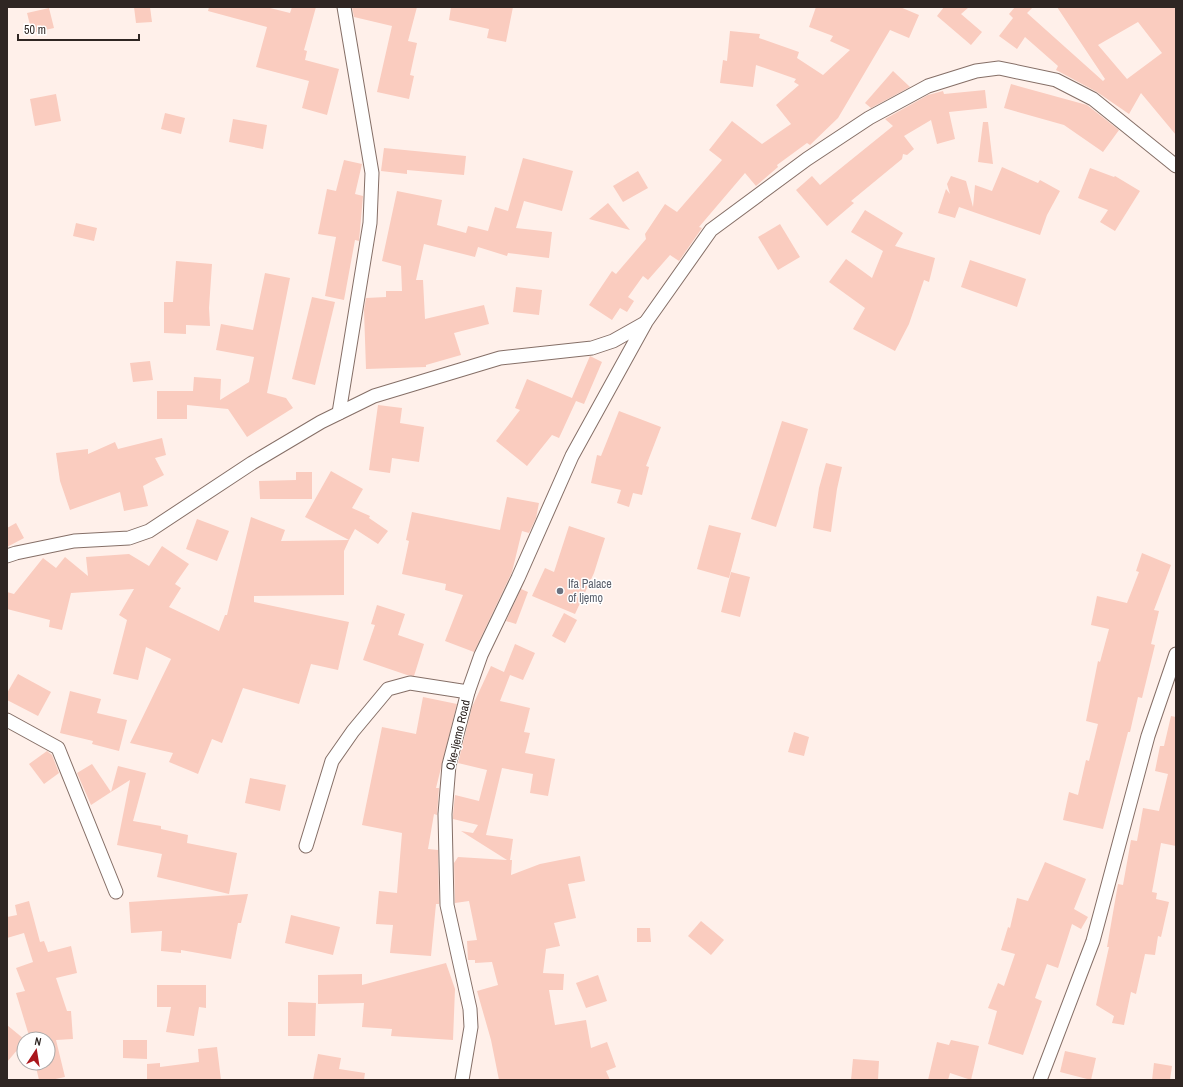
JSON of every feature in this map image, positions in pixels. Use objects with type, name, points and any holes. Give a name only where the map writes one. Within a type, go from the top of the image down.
[{"type":"street","points":[[339,413],[370,223],[372,173],[344,7]]},
{"type":"street","name":"Oke-Ijemo Road","points":[[462,1080],[471,1027],[470,1009],[446,905],[445,814],[449,764],[468,692],[481,655],[518,578],[572,456],[646,322],[711,230],[807,159],[869,118],[928,86],[976,71],[999,68],[1056,80],[1093,99],[1176,166]]},
{"type":"street","points":[[7,556],[74,541],[129,538],[150,531],[252,463],[339,413],[374,396],[500,358],[592,348],[613,341],[646,322]]},
{"type":"street","points":[[1040,1080],[1093,941],[1148,736],[1176,654]]},
{"type":"street","points":[[306,846],[332,761],[353,731],[388,689],[410,683],[468,692]]},
{"type":"street","points":[[7,720],[58,748],[116,892]]},
{"type":"building","points":[[134,7],[150,7],[152,22],[136,23]]},
{"type":"building","points":[[209,7],[266,7],[290,13],[292,7],[316,7],[304,50],[307,51],[305,60],[339,69],[327,115],[302,108],[309,81],[256,67],[267,27],[208,11]]},
{"type":"building","points":[[352,7],[417,7],[408,41],[417,43],[410,75],[414,76],[409,99],[377,92],[392,26],[354,17]]},
{"type":"building","points":[[451,7],[513,7],[506,42],[487,38],[489,29],[449,20]]},
{"type":"building","points":[[816,7],[900,7],[919,15],[909,38],[890,30],[838,118],[810,145],[807,143],[777,165],[778,167],[756,186],[745,173],[699,227],[702,228],[679,261],[670,255],[648,280],[643,276],[628,297],[634,301],[627,312],[620,308],[612,320],[589,305],[612,271],[616,274],[646,239],[645,234],[665,204],[677,212],[722,160],[709,150],[732,121],[762,144],[791,124],[776,105],[799,85],[794,82],[796,79],[756,65],[753,87],[720,83],[723,60],[727,61],[730,31],[760,34],[759,38],[799,52],[797,58],[823,75],[850,50],[830,41],[833,36],[809,27]]},
{"type":"building","points":[[944,7],[969,7],[961,14],[982,32],[971,45],[937,16]]},
{"type":"building","points":[[1015,7],[1033,7],[1027,13],[1103,81],[1105,79],[1057,7],[1176,7],[1176,135],[1141,93],[1129,114],[1097,92],[1056,70],[1058,66],[1025,37],[1017,49],[999,36],[1013,18],[1009,14]],"holes":[[[1138,22],[1162,53],[1127,79],[1098,45]]]},
{"type":"building","points":[[49,8],[54,28],[32,33],[27,13]]},
{"type":"building","points":[[893,71],[910,87],[871,108],[865,103]]},
{"type":"building","points":[[1011,84],[1087,105],[1119,130],[1103,152],[1064,125],[1004,108]]},
{"type":"building","points":[[985,90],[987,108],[949,112],[955,139],[937,144],[931,120],[904,136],[914,149],[907,155],[903,154],[902,159],[851,201],[854,203],[827,226],[796,190],[812,176],[820,185],[893,126],[885,119],[928,95],[943,91],[944,94]]},
{"type":"building","points":[[56,94],[61,121],[35,126],[30,99]]},
{"type":"building","points":[[165,113],[185,118],[181,134],[161,129]]},
{"type":"building","points":[[233,119],[267,125],[263,149],[229,142]]},
{"type":"building","points":[[983,122],[988,122],[993,164],[978,162]]},
{"type":"building","points":[[384,148],[466,156],[464,175],[407,170],[407,174],[381,171]]},
{"type":"building","points":[[523,158],[573,171],[562,211],[524,201],[516,228],[552,232],[549,258],[508,253],[507,256],[478,247],[475,257],[424,244],[416,280],[423,280],[425,319],[484,305],[489,324],[454,333],[461,355],[426,365],[426,367],[366,369],[364,310],[366,298],[386,297],[386,291],[402,291],[401,266],[382,261],[397,191],[442,200],[437,225],[466,233],[468,226],[488,231],[495,207],[508,211]]},
{"type":"building","points":[[344,160],[362,164],[355,194],[363,196],[359,241],[355,240],[344,300],[325,296],[336,237],[318,234],[327,189],[336,191]]},
{"type":"building","points":[[1002,167],[1038,183],[1040,180],[1060,191],[1047,215],[1040,235],[959,207],[955,218],[938,213],[946,189],[950,194],[947,184],[951,176],[966,181],[973,207],[975,185],[992,191]]},
{"type":"building","points":[[1090,168],[1114,177],[1115,176],[1140,191],[1115,231],[1100,222],[1108,210],[1078,198]]},
{"type":"building","points":[[638,171],[648,188],[623,202],[613,186]]},
{"type":"building","points":[[608,203],[630,230],[589,219]]},
{"type":"building","points":[[865,210],[903,233],[895,246],[935,258],[929,282],[924,280],[909,324],[895,351],[853,329],[865,308],[829,282],[846,259],[872,278],[883,251],[851,232]]},
{"type":"building","points":[[76,223],[97,228],[94,241],[73,236]]},
{"type":"building","points":[[780,224],[800,257],[778,270],[758,237]]},
{"type":"building","points":[[970,260],[1026,279],[1017,307],[961,287]]},
{"type":"building","points":[[176,261],[212,264],[209,308],[210,326],[186,325],[186,334],[164,333],[164,302],[173,302]]},
{"type":"building","points":[[265,273],[290,278],[267,393],[286,398],[293,408],[247,437],[228,409],[187,405],[187,419],[157,419],[157,391],[193,391],[194,377],[221,379],[220,400],[249,382],[254,357],[216,350],[221,324],[253,330]]},
{"type":"building","points":[[516,287],[542,290],[539,315],[513,312]]},
{"type":"building","points":[[312,297],[335,302],[315,385],[292,379]]},
{"type":"building","points":[[590,356],[602,362],[584,404],[576,401],[559,438],[552,435],[527,466],[496,441],[520,410],[515,408],[527,379],[572,398]]},
{"type":"building","points":[[150,361],[153,380],[133,382],[130,363]]},
{"type":"building","points":[[378,405],[402,408],[400,423],[424,427],[419,462],[392,458],[390,473],[369,470]]},
{"type":"building","points":[[619,411],[661,427],[646,466],[649,467],[642,495],[633,493],[629,507],[617,503],[621,490],[591,483],[597,455],[601,456]]},
{"type":"building","points":[[782,421],[808,429],[776,527],[751,519]]},
{"type":"building","points":[[162,438],[166,455],[155,458],[164,475],[143,486],[148,506],[124,511],[120,492],[70,510],[60,481],[56,453],[88,449],[88,454],[115,442],[118,449]]},
{"type":"building","points":[[826,463],[842,467],[837,489],[831,532],[813,528],[819,488]]},
{"type":"building","points":[[331,471],[363,489],[352,508],[370,516],[369,518],[388,531],[378,544],[355,529],[349,540],[305,517]]},
{"type":"building","points":[[296,472],[312,472],[312,499],[260,499],[259,481],[296,480]]},
{"type":"building","points":[[507,497],[539,503],[536,518],[529,533],[522,531],[512,572],[474,652],[445,641],[463,595],[445,590],[446,584],[402,574],[409,541],[406,540],[412,512],[500,530]]},
{"type":"building","points":[[251,517],[285,530],[281,541],[349,540],[344,551],[344,595],[254,596],[254,602],[349,622],[338,670],[311,664],[299,704],[243,688],[222,743],[212,739],[198,774],[169,762],[173,753],[130,743],[171,659],[146,647],[138,680],[113,674],[127,620],[119,615],[134,589],[71,593],[62,630],[49,627],[50,620],[7,609],[7,592],[14,594],[43,558],[56,568],[65,557],[88,576],[86,557],[129,554],[149,566],[162,546],[189,564],[175,584],[181,588],[169,607],[219,631],[225,615],[227,615]]},
{"type":"building","points":[[197,519],[229,531],[217,561],[186,549]]},
{"type":"building","points":[[16,523],[24,538],[7,547],[7,528]]},
{"type":"building","points":[[709,525],[741,533],[729,578],[697,569]]},
{"type":"building","points":[[569,526],[605,538],[594,573],[575,614],[532,596],[545,568],[554,572]]},
{"type":"building","points":[[1142,553],[1171,565],[1154,610],[1159,611],[1151,644],[1155,645],[1142,698],[1138,697],[1130,732],[1128,732],[1103,829],[1063,820],[1069,792],[1078,795],[1086,760],[1089,761],[1098,724],[1086,721],[1098,661],[1100,662],[1109,629],[1091,625],[1097,596],[1127,603],[1139,572],[1136,571]]},
{"type":"building","points":[[731,572],[750,577],[740,617],[721,612]]},
{"type":"building","points":[[521,589],[528,592],[516,624],[506,621]]},
{"type":"building","points":[[377,605],[405,614],[398,635],[424,644],[414,676],[363,660],[375,625],[371,624]]},
{"type":"building","points":[[564,613],[577,620],[565,643],[552,636]]},
{"type":"building","points":[[515,644],[535,653],[523,680],[510,675],[500,701],[530,708],[524,732],[530,733],[525,753],[555,759],[548,796],[530,793],[533,774],[502,768],[486,835],[513,839],[510,860],[512,860],[511,875],[540,864],[580,856],[585,881],[568,884],[576,918],[554,923],[560,946],[546,949],[543,973],[564,974],[563,990],[549,990],[555,1025],[586,1020],[591,1048],[607,1042],[616,1067],[606,1071],[610,1080],[499,1080],[491,1040],[477,991],[498,985],[492,962],[475,963],[475,960],[468,960],[467,941],[477,940],[469,901],[455,903],[454,863],[458,857],[507,860],[461,831],[473,833],[478,825],[453,819],[453,814],[455,795],[479,801],[487,770],[458,763],[472,707],[491,666],[504,672]]},
{"type":"building","points":[[18,674],[51,692],[38,716],[7,700],[7,693]]},
{"type":"building","points":[[70,691],[101,699],[97,713],[127,720],[119,751],[92,744],[93,741],[60,733]]},
{"type":"building","points":[[423,697],[457,704],[436,788],[439,788],[437,815],[434,814],[428,849],[438,850],[439,904],[436,904],[431,956],[390,953],[393,925],[376,924],[379,891],[397,893],[402,833],[362,825],[382,727],[416,734]]},
{"type":"building","points":[[1171,716],[1176,717],[1176,846],[1161,843],[1152,892],[1157,893],[1156,899],[1169,902],[1161,937],[1158,936],[1155,955],[1145,954],[1136,994],[1131,992],[1124,1025],[1112,1023],[1114,1016],[1096,1005],[1109,947],[1107,947],[1118,884],[1123,885],[1131,840],[1137,841],[1143,808],[1159,811],[1168,774],[1155,771],[1160,746],[1164,746]]},
{"type":"building","points":[[794,732],[809,737],[804,756],[788,752]]},
{"type":"building","points":[[47,751],[52,755],[59,773],[44,784],[29,764]]},
{"type":"building","points":[[92,764],[111,792],[91,805],[77,773]]},
{"type":"building","points":[[118,766],[146,773],[133,821],[161,826],[161,829],[188,835],[187,843],[237,853],[229,894],[157,877],[162,854],[117,845],[130,780],[111,792]]},
{"type":"building","points":[[250,778],[286,785],[280,811],[245,803]]},
{"type":"building","points":[[1045,862],[1086,879],[1074,909],[1088,917],[1081,929],[1072,924],[1058,968],[1047,964],[1035,998],[1042,1001],[1023,1055],[988,1044],[997,1011],[988,1008],[998,983],[1004,986],[1015,954],[1001,950],[1008,927],[1010,928],[1017,898],[1028,901]]},
{"type":"building","points":[[248,894],[241,923],[238,923],[231,959],[181,950],[181,953],[161,951],[162,931],[131,933],[129,902]]},
{"type":"building","points":[[29,901],[40,942],[44,941],[48,952],[71,946],[77,973],[56,978],[67,1011],[71,1011],[73,1039],[56,1040],[56,1031],[28,1031],[16,993],[25,991],[16,968],[33,962],[24,933],[7,938],[7,917],[17,915],[15,905]]},
{"type":"building","points":[[291,915],[340,927],[333,955],[285,943]]},
{"type":"building","points":[[701,921],[724,940],[711,955],[688,936]]},
{"type":"building","points":[[637,928],[650,928],[651,942],[637,942]]},
{"type":"building","points":[[446,963],[455,989],[453,1040],[391,1036],[392,1029],[362,1027],[364,1003],[318,1004],[318,975],[362,974],[362,985]]},
{"type":"building","points":[[598,975],[607,1001],[586,1008],[576,983]]},
{"type":"building","points":[[157,985],[206,985],[206,1008],[199,1007],[194,1036],[166,1032],[171,1007],[157,1007]]},
{"type":"building","points":[[288,1002],[316,1003],[315,1036],[288,1036]]},
{"type":"building","points":[[7,1025],[16,1032],[16,1051],[7,1062]]},
{"type":"building","points":[[56,1040],[65,1077],[51,1080],[39,1080],[37,1071],[56,1071]]},
{"type":"building","points":[[123,1040],[147,1040],[147,1059],[123,1058]]},
{"type":"building","points":[[951,1040],[979,1046],[971,1080],[950,1073],[948,1080],[928,1080],[937,1042],[949,1045]]},
{"type":"building","points":[[217,1047],[221,1080],[147,1080],[147,1064],[160,1063],[160,1067],[199,1062],[198,1049]]},
{"type":"building","points":[[1065,1051],[1096,1058],[1091,1080],[1060,1072]]},
{"type":"building","points":[[318,1054],[341,1058],[339,1069],[365,1073],[364,1080],[313,1080]]},
{"type":"building","points":[[853,1059],[879,1061],[878,1080],[851,1080]]},
{"type":"building","points":[[1154,1063],[1172,1066],[1170,1080],[1152,1080]]},
{"type":"place","name":"Ifa Palace of Ijẹmọ","points":[[560,591]]}]
